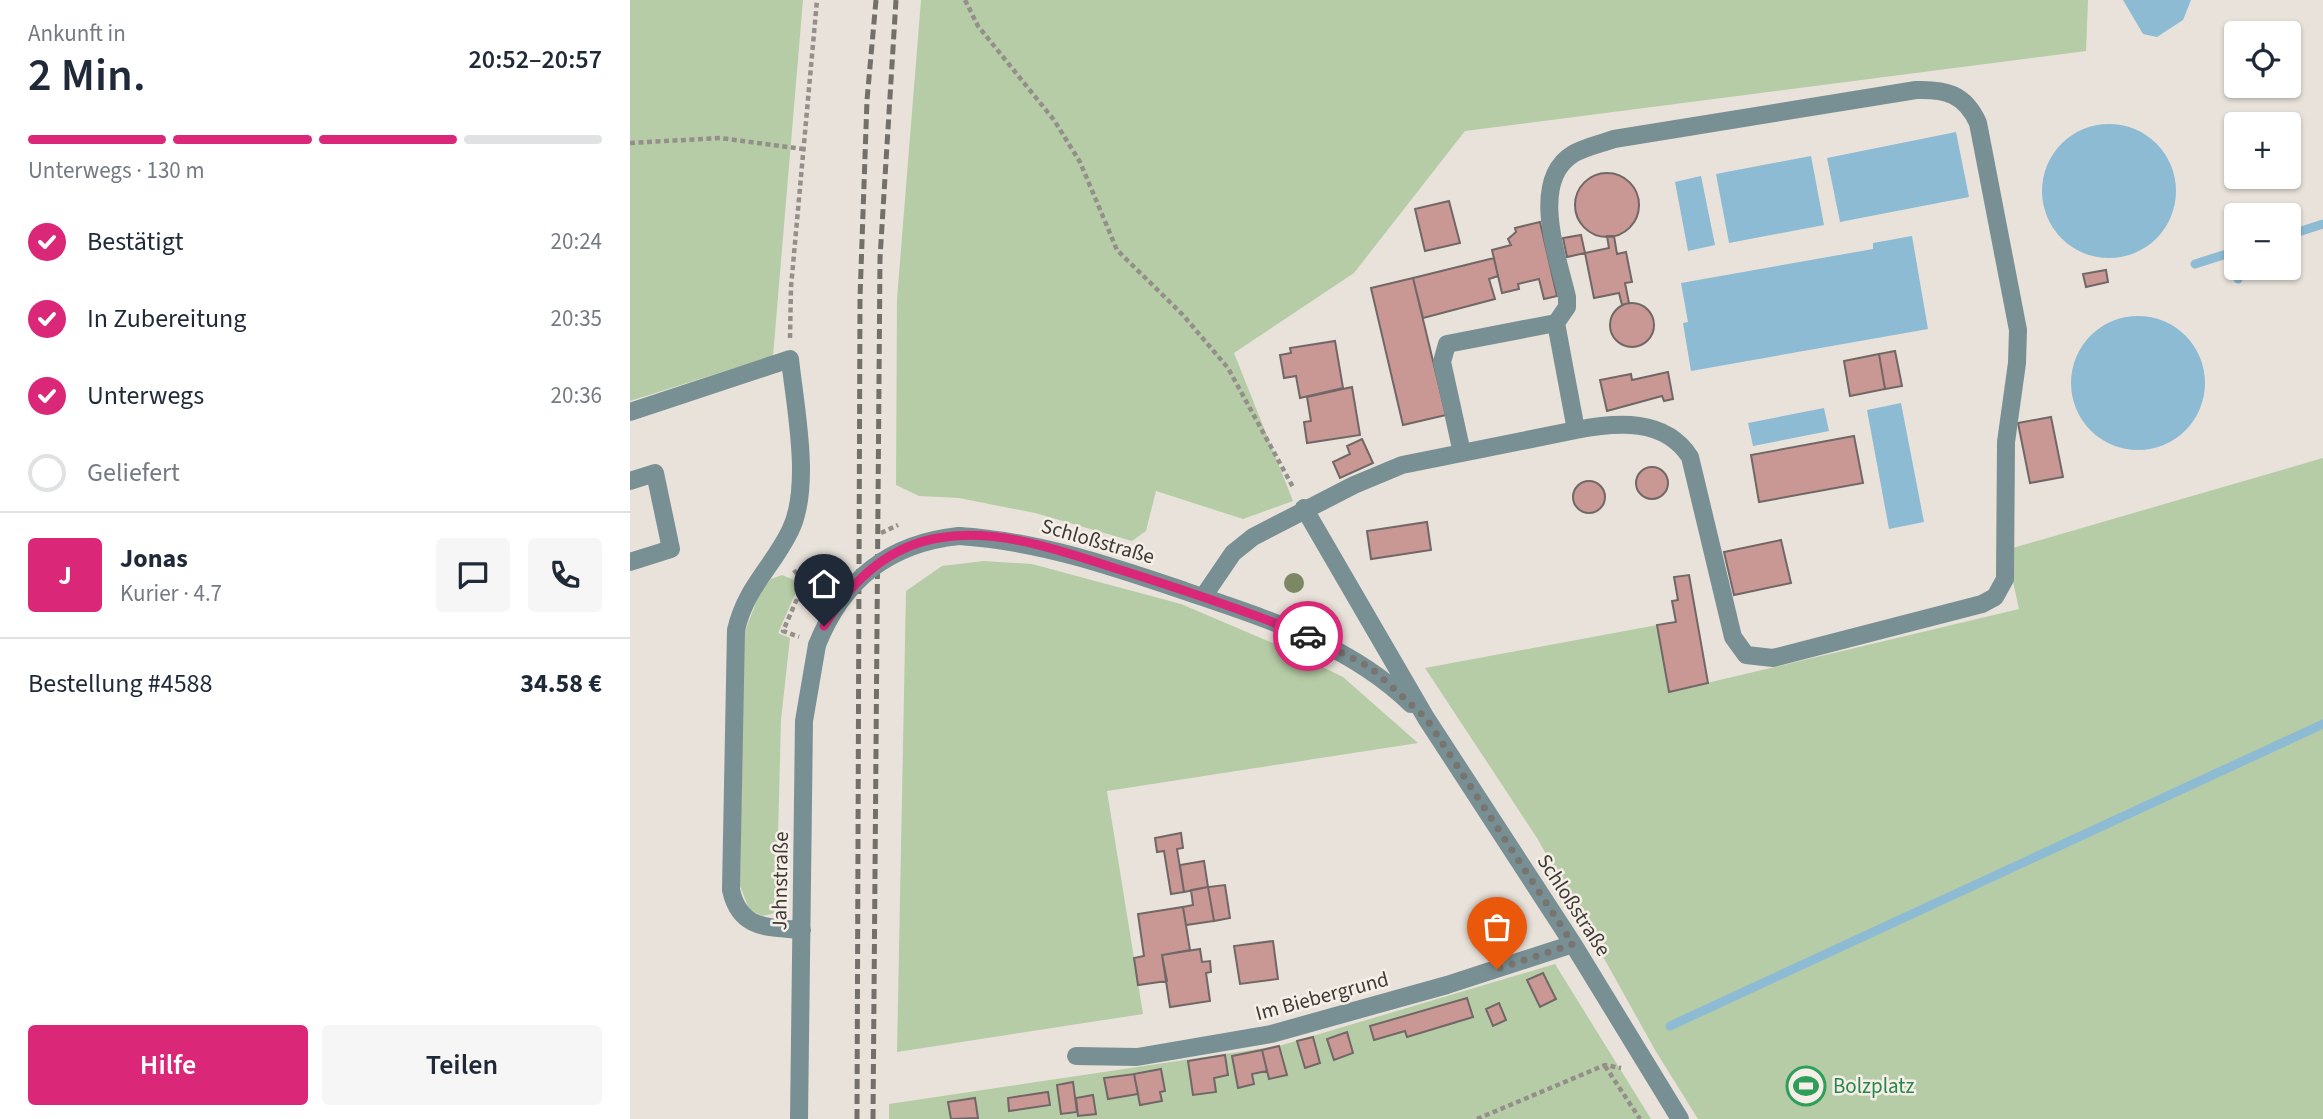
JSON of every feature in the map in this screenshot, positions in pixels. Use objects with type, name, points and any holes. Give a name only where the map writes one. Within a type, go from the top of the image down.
[{"type":"street","points":[[1203,597],[1233,553],[1253,537],[1304,508],[1402,465],[1462,453],[1596,426],[1641,426],[1667,433],[1683,446],[1695,471],[1733,637],[1746,655],[1773,658],[1982,604],[1995,597],[2005,579],[2005,464],[2018,330],[1978,123],[1972,109],[1955,94],[1916,90],[1614,139],[1571,156],[1561,166],[1549,195],[1549,221],[1567,307],[1556,323],[1447,344],[1442,362],[1462,453]]},
{"type":"street","points":[[1556,323],[1576,430]]},
{"type":"street","points":[[630,412],[790,359],[799,446],[799,489],[791,529],[749,591],[737,629],[732,890],[735,905],[743,916],[759,926],[802,930]]},
{"type":"street","points":[[630,481],[655,473],[671,549],[630,562]]},
{"type":"street","name":"Schloßstraße","points":[[1304,508],[1426,718],[1573,944],[1680,1119]]},
{"type":"street","name":"Schloßstraße","points":[[817,645],[838,603],[859,577],[905,548],[937,538],[959,536],[1003,539],[1047,547],[1203,597],[1328,644],[1370,667],[1426,718]]},
{"type":"street","name":"Jahnstraße","points":[[799,1119],[804,721],[817,645]]},
{"type":"street","name":"Im Biebergrund","points":[[1076,1056],[1137,1057],[1271,1034],[1447,985],[1573,944]]},
{"type":"path","points":[[790,359],[790,287],[817,0]]},
{"type":"path","points":[[965,0],[978,26],[1054,120],[1080,162],[1117,250],[1183,316],[1231,373],[1304,508]]},
{"type":"path","points":[[630,143],[720,138],[803,149]]},
{"type":"path","points":[[779,550],[804,583],[783,631],[796,636]]},
{"type":"path","points":[[1477,1119],[1605,1065],[1621,1068]]},
{"type":"path","points":[[1605,1065],[1640,1119]]},
{"type":"green space","points":[[630,0],[803,0],[773,356],[630,401]]},
{"type":"green space","points":[[921,0],[2088,0],[2086,51],[1465,131],[1354,273],[1234,353],[1293,501],[1243,519],[1156,491],[1146,531],[1132,541],[1035,513],[959,498],[919,496],[896,485],[897,299]]},
{"type":"green space","points":[[2323,458],[2323,1119],[1698,1119],[1655,1050],[1537,838],[1425,668],[1657,625],[1669,692],[2019,609],[2006,550]]},
{"type":"green space","points":[[984,561],[1032,564],[1181,604],[1275,644],[1343,677],[1418,743],[1107,791],[1143,1014],[897,1052],[906,591],[942,566]]},
{"type":"green space","points":[[782,575],[794,580],[796,592],[778,633],[790,638],[781,720],[776,913],[762,916],[749,909],[740,886],[743,636],[761,590],[771,579]]},
{"type":"green space","points":[[1555,964],[1651,1119],[889,1119],[889,1104],[1279,1046]]},
{"type":"water","points":[[2123,0],[2191,0],[2183,20],[2157,37],[2143,34]]},
{"type":"water","points":[[2109,124],[2135,129],[2156,144],[2171,165],[2176,191],[2171,217],[2156,238],[2135,253],[2109,258],[2083,253],[2062,238],[2047,217],[2042,191],[2047,165],[2062,144],[2083,129]]},
{"type":"water","points":[[1956,132],[1969,197],[1840,222],[1827,158]]},
{"type":"water","points":[[1811,156],[1824,225],[1729,243],[1716,174]]},
{"type":"water","points":[[1701,176],[1715,245],[1688,251],[1675,182]]},
{"type":"water","points":[[1912,236],[1928,329],[1691,371],[1683,323],[1688,322],[1681,283],[1873,249],[1873,243]]},
{"type":"water","points":[[2138,316],[2164,321],[2185,336],[2200,357],[2205,383],[2200,409],[2185,430],[2164,445],[2138,450],[2112,445],[2091,430],[2076,409],[2071,383],[2076,357],[2091,336],[2112,321]]},
{"type":"water","points":[[1901,403],[1924,522],[1889,529],[1867,410]]},
{"type":"water","points":[[1824,408],[1829,431],[1753,446],[1748,423]]},
{"type":"building","points":[[1607,173],[1625,179],[1633,187],[1639,205],[1633,223],[1625,231],[1607,237],[1589,231],[1581,223],[1575,205],[1581,187],[1589,179]]},
{"type":"building","points":[[1449,201],[1460,243],[1425,251],[1415,209]]},
{"type":"building","points":[[1540,222],[1557,296],[1544,299],[1539,279],[1518,284],[1519,289],[1502,293],[1492,250],[1511,245],[1508,239],[1516,232],[1515,228]]},
{"type":"building","points":[[1581,235],[1585,253],[1567,257],[1563,238]]},
{"type":"building","points":[[1607,236],[1614,236],[1617,254],[1626,252],[1632,282],[1625,283],[1629,303],[1622,305],[1619,293],[1594,298],[1585,253],[1609,248]]},
{"type":"building","points":[[1494,258],[1498,276],[1489,279],[1495,299],[1423,318],[1413,278]]},
{"type":"building","points":[[2106,270],[2108,282],[2086,287],[2083,274]]},
{"type":"building","points":[[1413,278],[1446,415],[1403,425],[1371,288]]},
{"type":"building","points":[[1632,303],[1648,309],[1654,325],[1648,341],[1632,347],[1616,341],[1610,325],[1616,309]]},
{"type":"building","points":[[1335,341],[1343,388],[1300,398],[1296,376],[1284,378],[1280,355],[1291,353],[1290,348]]},
{"type":"building","points":[[1895,351],[1902,386],[1885,389],[1879,354]]},
{"type":"building","points":[[1879,354],[1885,389],[1850,396],[1844,361]]},
{"type":"building","points":[[1668,372],[1673,399],[1664,401],[1662,396],[1607,411],[1600,380],[1631,374],[1632,380]]},
{"type":"building","points":[[1352,387],[1360,435],[1307,443],[1304,422],[1311,421],[1307,397]]},
{"type":"building","points":[[2051,417],[2063,477],[2030,483],[2018,423]]},
{"type":"building","points":[[1854,436],[1863,483],[1759,502],[1751,455]]},
{"type":"building","points":[[1362,439],[1373,463],[1340,478],[1333,462],[1350,454],[1347,446]]},
{"type":"building","points":[[1652,467],[1663,472],[1668,483],[1663,494],[1652,499],[1641,494],[1636,483],[1641,472]]},
{"type":"building","points":[[1589,481],[1600,486],[1605,497],[1600,508],[1589,513],[1578,508],[1573,497],[1578,486]]},
{"type":"building","points":[[1427,522],[1431,550],[1371,559],[1367,531]]},
{"type":"building","points":[[1781,540],[1791,583],[1734,595],[1724,552]]},
{"type":"building","points":[[1689,575],[1708,683],[1669,692],[1657,625],[1676,622],[1672,601],[1678,600],[1674,577]]},
{"type":"building","points":[[1181,833],[1183,848],[1177,849],[1184,892],[1171,894],[1164,851],[1157,852],[1155,838]]},
{"type":"building","points":[[1204,861],[1208,887],[1184,892],[1180,865]]},
{"type":"building","points":[[1225,885],[1230,918],[1214,921],[1208,887]]},
{"type":"building","points":[[1208,887],[1214,921],[1186,925],[1183,907],[1193,905],[1191,890]]},
{"type":"building","points":[[1183,907],[1190,950],[1162,955],[1167,981],[1138,985],[1134,958],[1144,956],[1138,914]]},
{"type":"building","points":[[1273,941],[1278,979],[1240,984],[1234,946]]},
{"type":"building","points":[[1200,949],[1202,962],[1210,961],[1211,972],[1206,973],[1210,1001],[1170,1007],[1162,955]]},
{"type":"building","points":[[1543,973],[1556,999],[1540,1007],[1527,980]]},
{"type":"building","points":[[1467,998],[1473,1017],[1407,1037],[1405,1031],[1374,1040],[1370,1026]]},
{"type":"building","points":[[1499,1003],[1506,1020],[1493,1026],[1486,1009]]},
{"type":"building","points":[[1347,1032],[1353,1053],[1334,1060],[1327,1039]]},
{"type":"building","points":[[1313,1037],[1320,1063],[1305,1068],[1297,1041]]},
{"type":"building","points":[[1279,1046],[1287,1075],[1269,1079],[1262,1050]]},
{"type":"building","points":[[1262,1050],[1267,1071],[1252,1074],[1254,1084],[1238,1088],[1232,1056]]},
{"type":"building","points":[[1225,1055],[1228,1075],[1214,1078],[1216,1092],[1193,1095],[1188,1061]]},
{"type":"building","points":[[1161,1069],[1165,1091],[1160,1092],[1162,1101],[1140,1105],[1134,1074]]},
{"type":"building","points":[[1134,1074],[1138,1094],[1108,1099],[1104,1078]]},
{"type":"building","points":[[1073,1082],[1077,1112],[1061,1114],[1057,1085]]},
{"type":"building","points":[[1048,1092],[1050,1105],[1009,1111],[1008,1098]]},
{"type":"building","points":[[1093,1095],[1096,1114],[1078,1116],[1076,1098]]},
{"type":"building","points":[[975,1098],[978,1118],[951,1119],[948,1102]]},
{"type":"waterway","points":[[2301,231],[2323,224]]},
{"type":"waterway","points":[[2195,264],[2224,255]]},
{"type":"waterway","points":[[1670,1026],[2323,724]]},
{"type":"railway","points":[[857,1119],[860,298],[867,100],[876,0]]},
{"type":"railway","points":[[873,1119],[880,258],[896,0]]},
{"type":"way so far","points":[[1308,636],[1370,667],[1426,718],[1573,944],[1497,969]]},
{"type":"place","name":"Bolzplatz","points":[[1806,1086]]},
{"type":"route","points":[[824,626],[859,577],[884,560],[905,548],[937,538],[959,536],[1003,539],[1047,547],[1160,583],[1308,636]]}]
